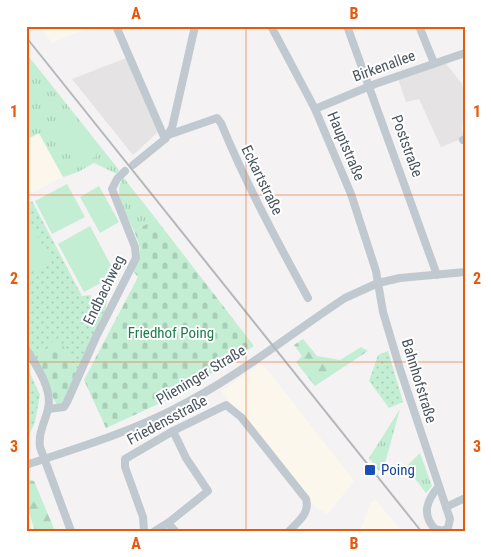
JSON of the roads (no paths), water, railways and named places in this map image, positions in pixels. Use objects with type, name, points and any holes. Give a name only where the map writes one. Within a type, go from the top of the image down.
[{"type":"street","points":[[116,26],[167,137]]},
{"type":"street","points":[[133,165],[167,137],[181,94],[195,26]]},
{"type":"street","name":"Hauptstraße","points":[[271,26],[315,109],[351,194],[378,283]]},
{"type":"street","name":"Poststraße","points":[[348,26],[437,276]]},
{"type":"street","points":[[419,26],[434,63]]},
{"type":"street","name":"Birkenallee","points":[[315,109],[370,85],[465,53]]},
{"type":"street","name":"Eckartstraße","points":[[167,137],[217,118],[263,215],[308,298]]},
{"type":"street","name":"Endbachweg","points":[[48,410],[64,407],[67,402],[96,337],[136,258],[135,247],[112,190],[117,179],[125,171]]},
{"type":"street","name":"Plieninger Straße","points":[[26,465],[128,430],[177,408],[227,378],[345,298],[378,283],[400,278],[465,272]]},
{"type":"street","name":"Bahnhofstraße","points":[[378,283],[383,312],[402,378],[439,486],[446,507],[450,525],[446,530],[438,530],[431,525],[427,514],[428,502],[439,486]]},
{"type":"street","points":[[26,349],[47,388],[48,410],[40,436],[40,447],[71,531]]},
{"type":"street","name":"Friedensstraße","points":[[144,531],[143,517],[125,467],[125,459],[130,454],[173,431],[226,405],[231,407],[302,492],[308,506],[305,514],[289,531]]},
{"type":"street","points":[[155,531],[208,491],[186,458],[173,431]]},
{"type":"street","points":[[446,507],[465,498]]},
{"type":"street","points":[[168,523],[175,531]]},
{"type":"railway","points":[[26,37],[421,531]]},
{"type":"place","name":"Poing","points":[[370,470]]},
{"type":"park label","name":"Friedhof Poing","points":[[171,333]]}]
